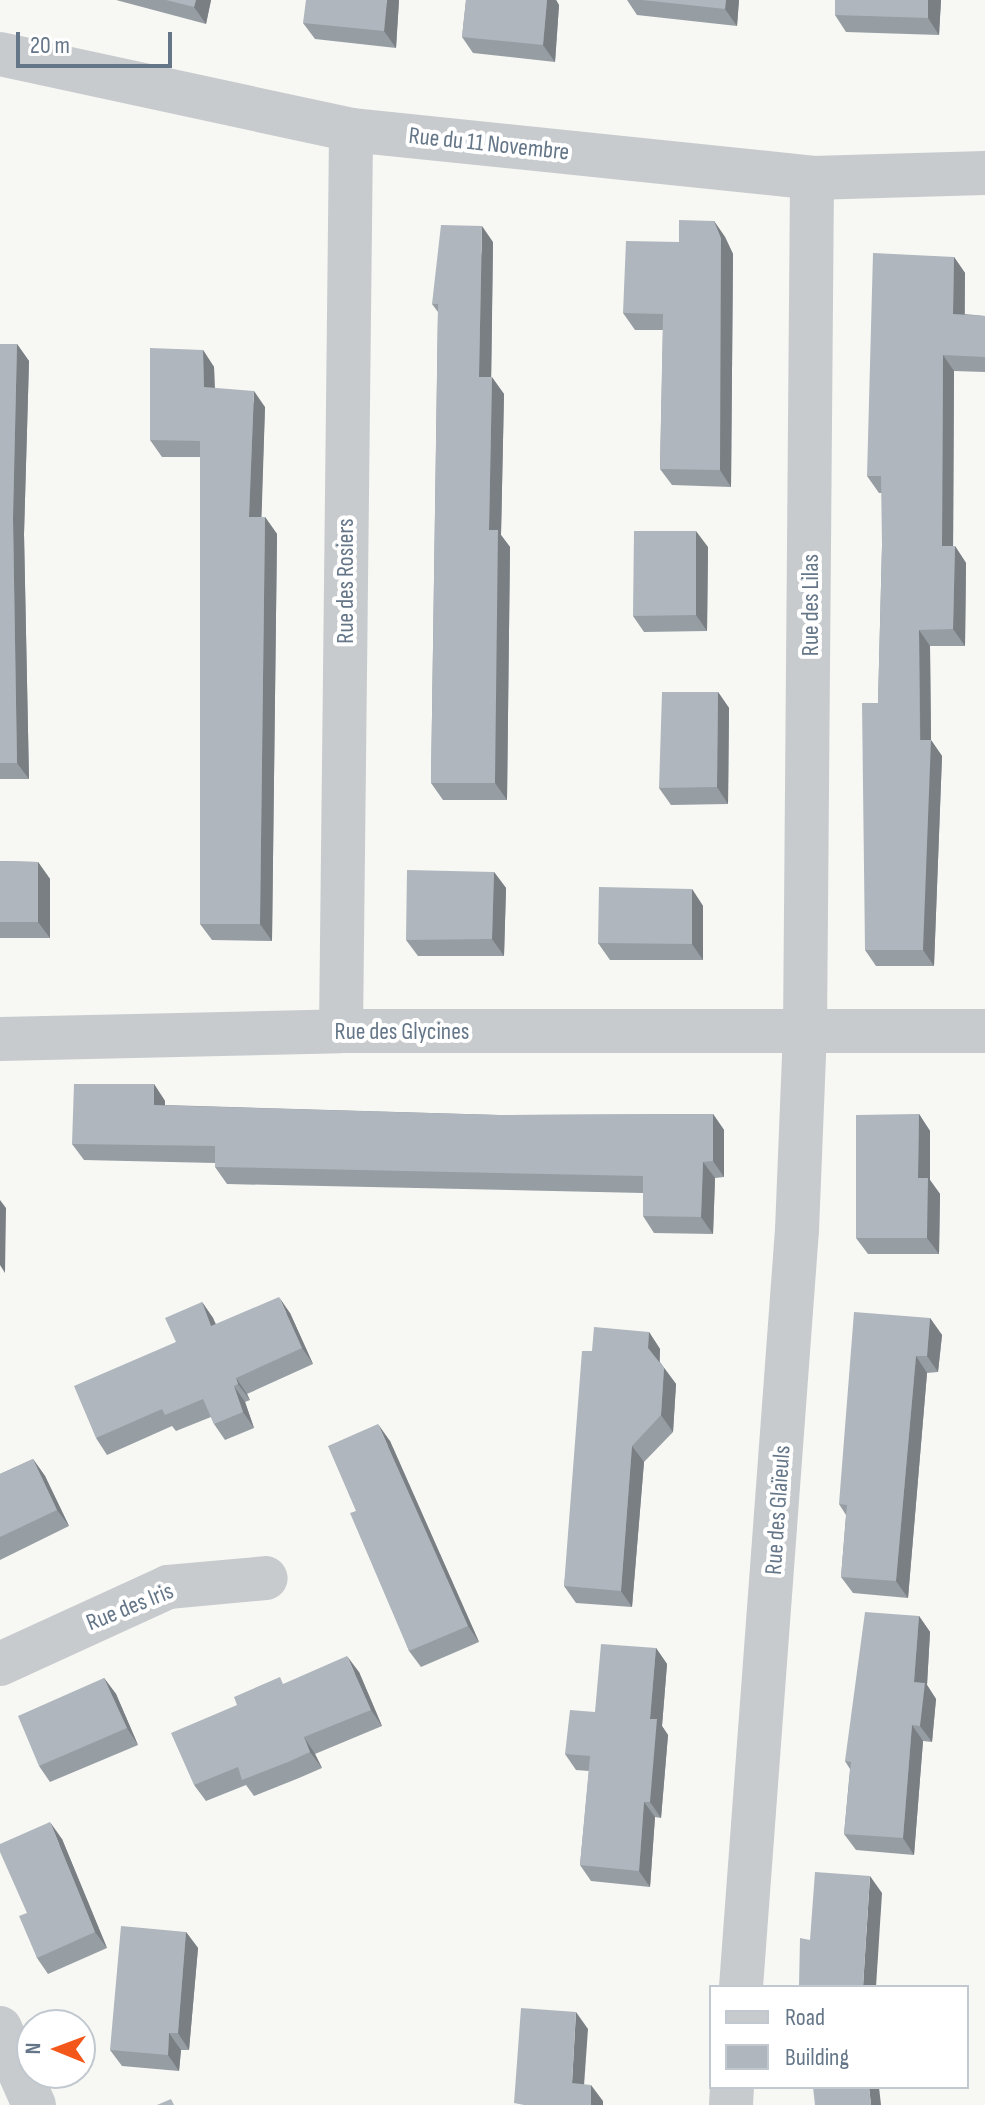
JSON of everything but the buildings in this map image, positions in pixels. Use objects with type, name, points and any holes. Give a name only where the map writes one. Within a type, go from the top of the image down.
[{"type":"street","name":"Rue du 11 Novembre","points":[[0,54],[351,130],[812,178],[985,173]]},
{"type":"street","name":"Rue des Rosiers","points":[[341,1031],[351,130]]},
{"type":"street","name":"Rue des Lilas","points":[[805,1033],[812,178]]},
{"type":"street","name":"Rue des Glycines","points":[[0,1039],[341,1031],[985,1031]]},
{"type":"street","name":"Rue des Glaïeuls","points":[[741,1985],[795,1261],[805,1033]]},
{"type":"street","name":"Rue des Iris","points":[[0,1664],[168,1587],[266,1578]]},
{"type":"street","points":[[0,2028],[34,2105]]}]
